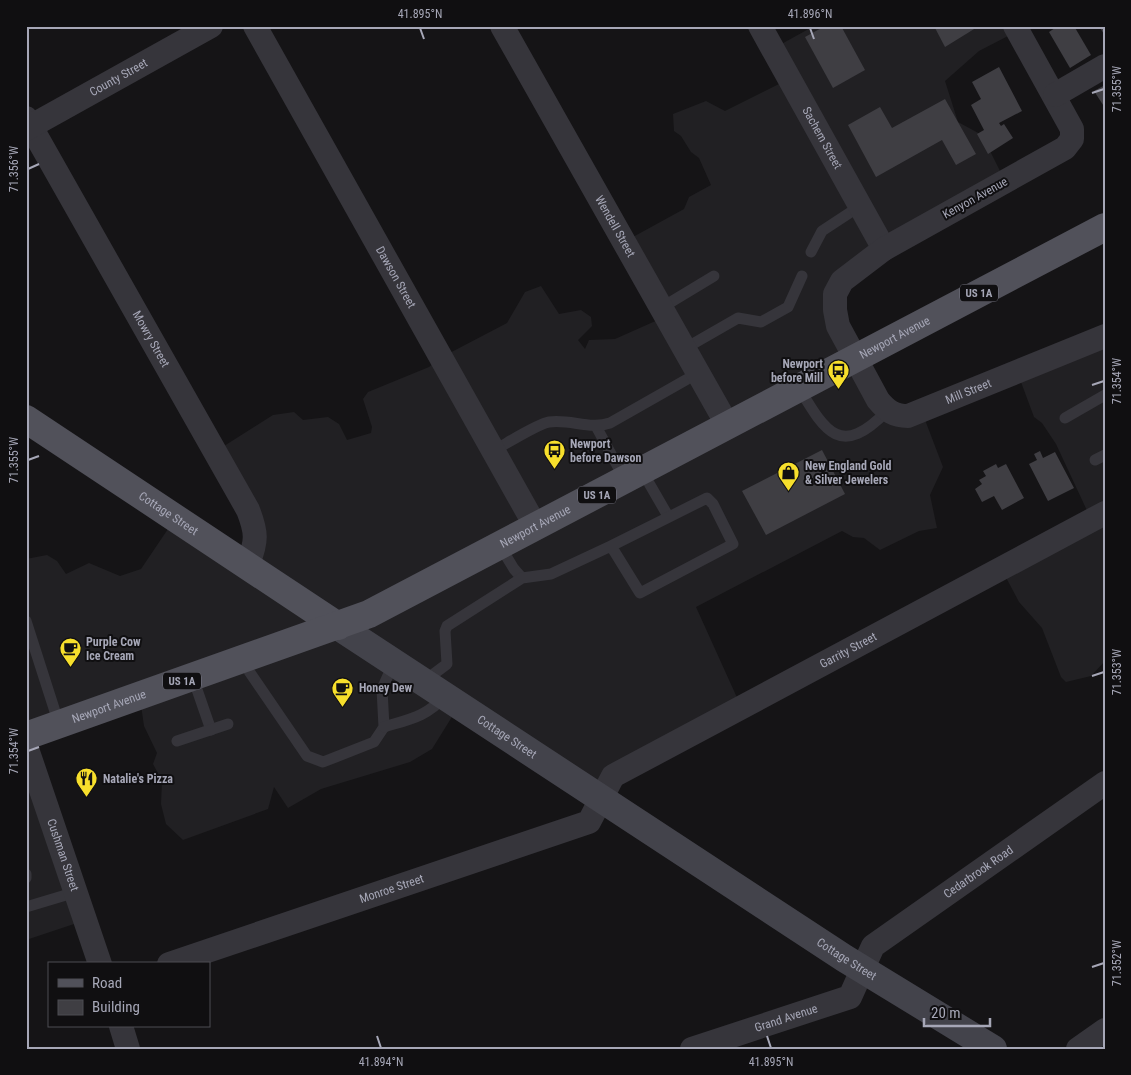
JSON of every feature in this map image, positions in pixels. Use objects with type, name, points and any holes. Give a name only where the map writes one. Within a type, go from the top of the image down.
[{"type":"main road","name":"Newport Avenue","points":[[26,736],[369,614],[1105,227]]},
{"type":"main road","name":"Cottage Street","points":[[26,418],[434,689],[864,969],[993,1049]]},
{"type":"street","name":"County Street","points":[[28,125],[211,26]]},
{"type":"street","name":"Dawson Street","points":[[255,26],[536,527]]},
{"type":"street","name":"Wendell Street","points":[[502,26],[728,426]]},
{"type":"street","name":"Sachem Street","points":[[760,26],[884,249]]},
{"type":"street","name":"Kenyon Avenue","points":[[854,360],[838,326],[835,310],[835,294],[842,281],[853,270],[884,249],[1065,148],[1072,139],[1072,130],[1055,95],[1015,26]]},
{"type":"street","points":[[1055,95],[1105,66]]},
{"type":"street","name":"Mowry Street","points":[[28,125],[248,510],[255,526],[256,545],[248,564]]},
{"type":"street","name":"Mill Street","points":[[887,411],[897,416],[908,416],[922,412],[1105,336]]},
{"type":"street","points":[[854,360],[871,390],[887,411]]},
{"type":"street","name":"Garrity Street","points":[[602,798],[613,776],[1105,513]]},
{"type":"street","name":"Cushman Street","points":[[26,746],[99,962]]},
{"type":"street","name":"Cedarbrook Road","points":[[864,969],[873,946],[1105,783]]},
{"type":"street","name":"Monroe Street","points":[[175,962],[589,822],[602,798]]},
{"type":"street","name":"Grand Avenue","points":[[692,1049],[850,997],[864,969]]},
{"type":"street","points":[[122,1028],[128,1049]]},
{"type":"street","points":[[1078,1049],[1105,1030]]},
{"type":"lane","points":[[811,252],[822,231],[860,206]]},
{"type":"lane","points":[[661,308],[714,276]]},
{"type":"lane","points":[[684,349],[738,318],[761,322],[788,307],[802,276]]},
{"type":"lane","points":[[493,451],[546,422],[568,421],[597,428],[610,424],[698,374]]},
{"type":"lane","points":[[799,388],[819,421],[837,435],[852,436],[870,428],[887,411]]},
{"type":"lane","points":[[1065,418],[1105,395]]},
{"type":"lane","points":[[597,428],[633,476],[668,516]]},
{"type":"lane","points":[[384,727],[417,718],[432,710],[434,689],[447,664],[445,631],[447,626],[522,578],[551,574],[708,498],[713,504],[733,544],[640,594],[611,546]]},
{"type":"lane","points":[[500,546],[522,578]]},
{"type":"lane","points":[[26,621],[58,724]]},
{"type":"lane","points":[[242,660],[308,756],[323,762],[374,742],[384,727],[382,689],[394,662]]},
{"type":"lane","points":[[193,678],[211,730]]},
{"type":"lane","points":[[177,741],[228,724]]},
{"type":"lane","points":[[26,907],[76,892]]},
{"type":"shaded area","points":[[814,26],[1007,26],[1008,36],[979,51],[945,81],[958,122],[982,135],[1005,181],[854,271],[839,317],[894,413],[922,412],[943,467],[930,495],[937,528],[919,531],[880,550],[864,538],[853,537],[842,531],[696,607],[739,702],[592,791],[455,712],[432,749],[410,762],[321,789],[288,808],[274,787],[268,809],[183,840],[166,824],[161,804],[162,781],[153,764],[157,753],[144,726],[140,698],[26,737],[26,559],[47,555],[57,561],[66,574],[89,563],[120,576],[141,569],[170,526],[239,570],[254,544],[213,453],[273,415],[294,412],[303,420],[328,417],[339,424],[347,440],[371,433],[372,427],[363,399],[368,392],[429,367],[442,357],[507,323],[525,292],[541,286],[559,314],[581,310],[591,317],[592,326],[578,340],[585,349],[589,340],[615,339],[660,319],[622,243],[684,209],[689,197],[711,185],[699,158],[691,152],[681,136],[674,131],[673,114],[706,101],[725,111],[779,84],[767,52]]},
{"type":"shaded area","points":[[1105,338],[1105,661],[1091,676],[1066,682],[1061,677],[1042,628],[1019,602],[1002,570],[1090,517],[1056,444],[1042,423],[1034,417],[1018,374]]},
{"type":"shaded area","points":[[26,748],[77,923],[26,940]]},
{"type":"building","points":[[825,26],[841,26],[865,70],[833,88],[805,37]]},
{"type":"building","points":[[934,26],[979,26],[945,47]]},
{"type":"building","points":[[1058,26],[1074,26],[1091,55],[1070,68],[1049,32]]},
{"type":"building","points":[[1099,26],[1105,26],[1105,36]]},
{"type":"building","points":[[999,67],[1022,111],[999,123],[1001,126],[1004,124],[1013,138],[988,154],[977,134],[984,130],[971,105],[981,99],[972,82]]},
{"type":"building","points":[[1105,85],[1105,108],[1094,91]]},
{"type":"building","points":[[945,99],[976,154],[956,165],[942,140],[876,177],[848,125],[880,107],[892,128]]},
{"type":"building","points":[[822,450],[845,494],[766,535],[742,491]]},
{"type":"building","points":[[1040,451],[1043,458],[1055,452],[1074,488],[1048,501],[1029,464],[1037,460],[1034,454]]},
{"type":"building","points":[[996,464],[998,468],[1006,464],[1024,498],[1002,510],[994,496],[982,502],[975,489],[982,484],[979,480],[986,476],[983,471]]},
{"type":"place","name":"Newport before Mill","points":[[839,390]]},
{"type":"place","name":"Newport before Dawson","points":[[554,470]]},
{"type":"place","name":"New England Gold & Silver Jewelers","points":[[789,492]]},
{"type":"place","name":"Purple Cow Ice Cream","points":[[70,668]]},
{"type":"place","name":"Honey Dew","points":[[343,707]]},
{"type":"place","name":"Natalie's Pizza","points":[[87,798]]}]
